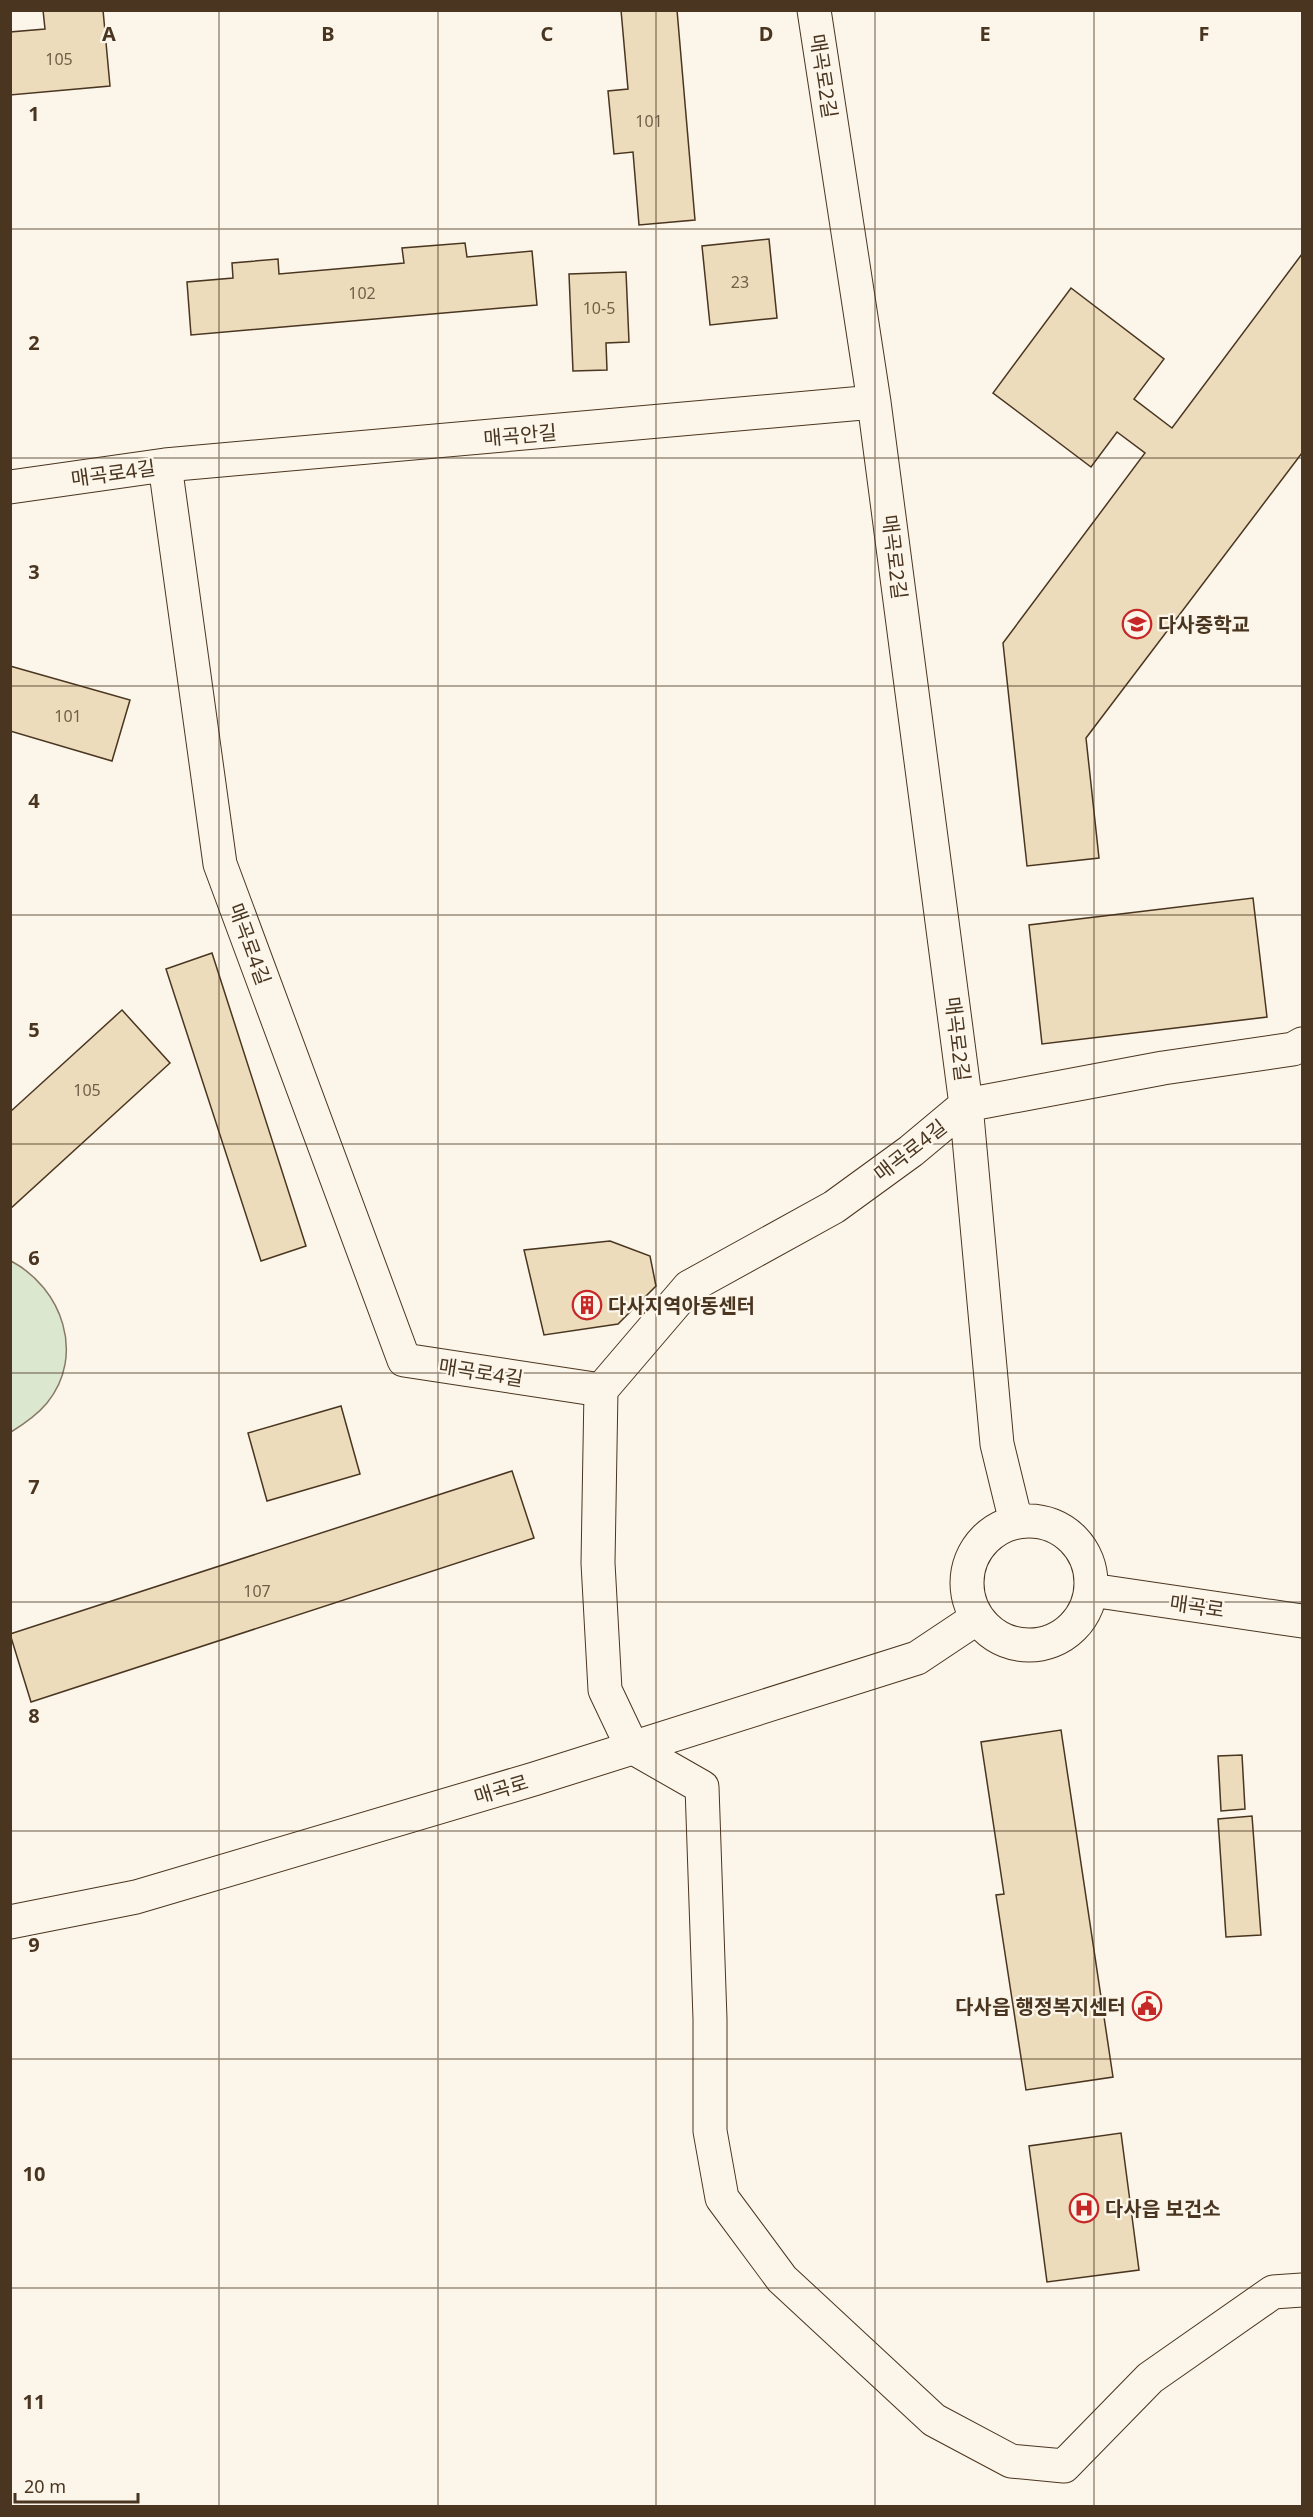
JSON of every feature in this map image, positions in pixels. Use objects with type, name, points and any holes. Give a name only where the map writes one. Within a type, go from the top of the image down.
[{"type":"street","name":"매곡로2길","points":[[814,10],[874,402],[966,1105],[997,1444],[1016,1522]]},
{"type":"street","name":"매곡안길","points":[[165,465],[874,402]]},
{"type":"street","name":"매곡로4길","points":[[10,486],[165,465],[220,864],[404,1360],[601,1390],[689,1287],[834,1207],[911,1151],[966,1105]]},
{"type":"street","name":"매곡로2길","points":[[966,1105],[1163,1068],[1293,1049],[1302,1044]]},
{"type":"street","points":[[601,1390],[598,1563],[606,1690],[632,1747],[702,1786],[710,2019],[710,2131],[722,2198],[782,2279],[934,2420],[1011,2461],[1064,2466],[1150,2378],[1274,2292],[1302,2290]]},
{"type":"street","points":[[1035,1521],[1054,1526],[1070,1536],[1083,1551],[1090,1569],[1091,1590],[1084,1611],[1072,1628],[1053,1640],[1033,1645],[1011,1642],[992,1633],[977,1617],[969,1598],[967,1576],[973,1558],[983,1541],[998,1529],[1016,1522],[1035,1521]]},
{"type":"street","name":"매곡로","points":[[1091,1590],[1302,1622]]},
{"type":"street","name":"매곡로","points":[[10,1922],[136,1897],[534,1779],[917,1658],[977,1617]]},
{"type":"green space","points":[[11,1261],[29,1273],[44,1288],[63,1324],[66,1344],[65,1364],[59,1384],[39,1411],[11,1432]]},
{"type":"building","points":[[43,10],[103,10],[110,86],[10,95],[10,32],[45,29]]},
{"type":"building","points":[[621,10],[677,10],[695,220],[639,225],[633,152],[614,154],[608,91],[628,89]]},
{"type":"building","points":[[769,239],[777,318],[710,325],[702,246]]},
{"type":"building","points":[[465,243],[467,257],[532,251],[537,305],[191,335],[187,282],[233,278],[232,263],[278,259],[279,274],[404,263],[402,248]]},
{"type":"building","points":[[1302,254],[1302,453],[1086,738],[1099,858],[1027,866],[1003,643],[1145,453],[1117,432],[1091,467],[993,393],[1071,288],[1164,359],[1134,399],[1172,428]]},
{"type":"building","points":[[626,272],[629,342],[606,343],[607,370],[573,371],[569,274]]},
{"type":"building","points":[[10,666],[130,700],[112,761],[10,731]]},
{"type":"building","points":[[1253,898],[1267,1017],[1042,1044],[1029,925]]},
{"type":"building","points":[[212,953],[306,1246],[261,1261],[166,969]]},
{"type":"building","points":[[122,1010],[170,1063],[10,1209],[10,1112]]},
{"type":"building","name":"다사지역아동센터","points":[[610,1241],[650,1256],[656,1286],[618,1324],[544,1335],[524,1250]]},
{"type":"building","points":[[341,1406],[360,1474],[267,1501],[248,1433]]},
{"type":"building","points":[[512,1471],[534,1538],[31,1702],[10,1634]]},
{"type":"building","points":[[1061,1730],[1113,2077],[1026,2090],[996,1895],[1004,1894],[981,1742]]},
{"type":"building","points":[[1242,1755],[1245,1809],[1221,1811],[1218,1756]]},
{"type":"building","points":[[1252,1816],[1261,1935],[1226,1937],[1218,1819]]},
{"type":"building","name":"다사읍 보건소","points":[[1121,2133],[1139,2270],[1047,2282],[1029,2146]]},
{"type":"place","name":"다사중학교","points":[[1137,624]]},
{"type":"place","name":"다사지역아동센터","points":[[587,1305]]},
{"type":"place","name":"다사읍 행정복지센터","points":[[1147,2006]]},
{"type":"place","name":"다사읍 보건소","points":[[1084,2208]]}]
